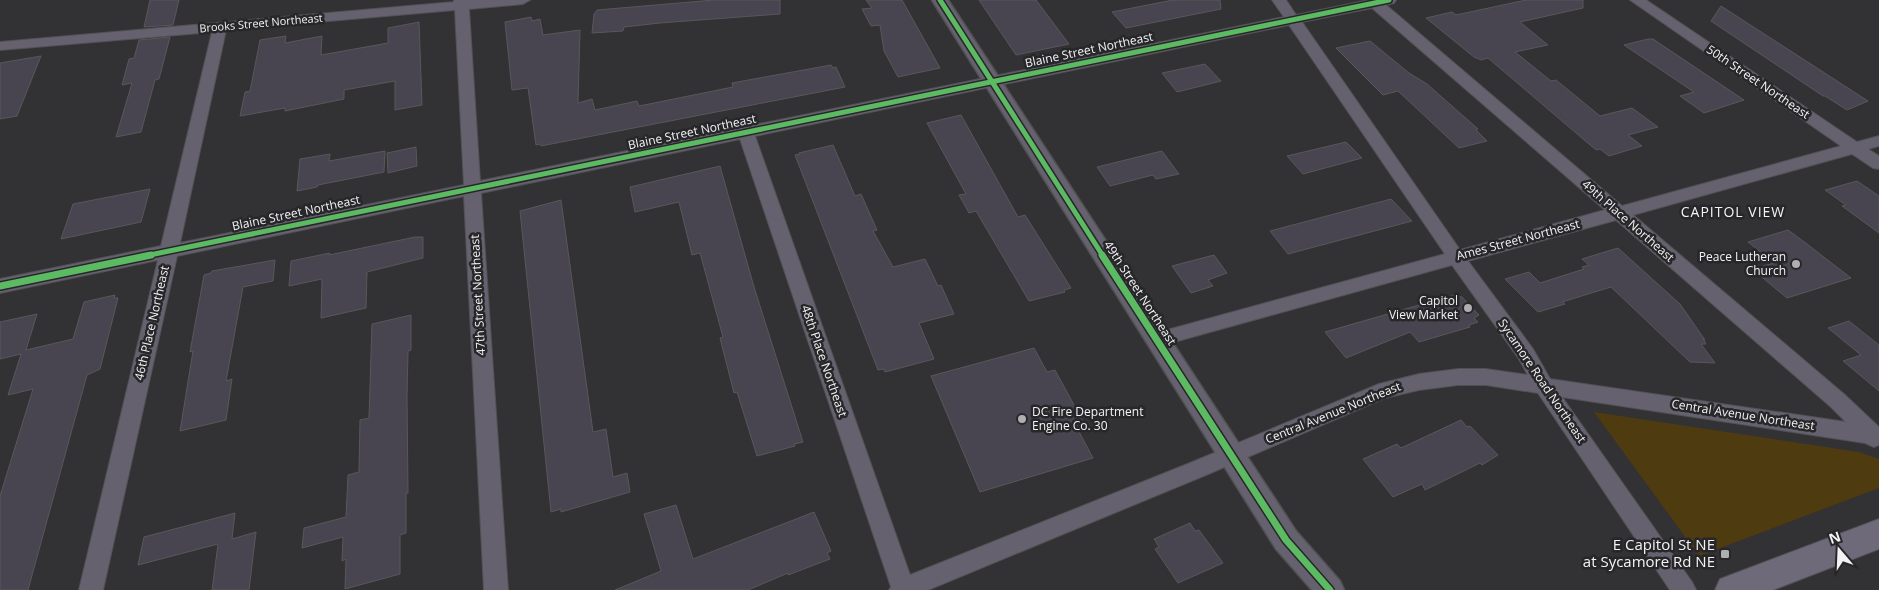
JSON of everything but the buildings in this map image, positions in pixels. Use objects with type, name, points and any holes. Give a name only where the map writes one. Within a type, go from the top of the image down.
[{"type":"main road","points":[[1732,590],[1879,534]]},
{"type":"street","name":"Brooks Street Northeast","points":[[0,46],[220,27],[461,3],[523,0]]},
{"type":"street","name":"49th Street Northeast","points":[[940,0],[1230,456],[1286,540],[1330,590]]},
{"type":"street","name":"Sycamore Road Northeast","points":[[1279,0],[1456,257],[1526,354],[1544,386],[1684,590]]},
{"type":"street","name":"50th Street Northeast","points":[[1637,0],[1879,164]]},
{"type":"street","name":"Blaine Street Northeast","points":[[0,286],[1382,1]]},
{"type":"street","name":"49th Place Northeast","points":[[1382,1],[1618,213],[1838,401],[1876,438]]},
{"type":"street","name":"47th Street Northeast","points":[[461,3],[496,590]]},
{"type":"street","name":"46th Place Northeast","points":[[91,590],[220,27]]},
{"type":"street","name":"48th Place Northeast","points":[[746,132],[902,590]]},
{"type":"street","name":"Ames Street Northeast","points":[[1156,340],[1879,141]]},
{"type":"street","name":"Central Avenue Northeast","points":[[902,590],[1230,456],[1379,392],[1409,382],[1448,377],[1486,377],[1876,438]]},
{"type":"shaded area","points":[[1594,412],[1859,452],[1879,459],[1879,488],[1699,556]]},
{"type":"cycle path","points":[[940,0],[1286,540],[1330,590]]},
{"type":"cycle path","points":[[0,286],[1389,0]]},
{"type":"place","name":"Peace Lutheran Church","points":[[1796,264]]},
{"type":"place","name":"Capitol View Market","points":[[1468,308]]},
{"type":"place","name":"DC Fire Department Engine Co. 30","points":[[1022,419]]},
{"type":"place","name":"E Capitol St NE at Sycamore Rd NE","points":[[1725,554]]},
{"type":"district","name":"CAPITOL VIEW","points":[[1733,212]]}]
